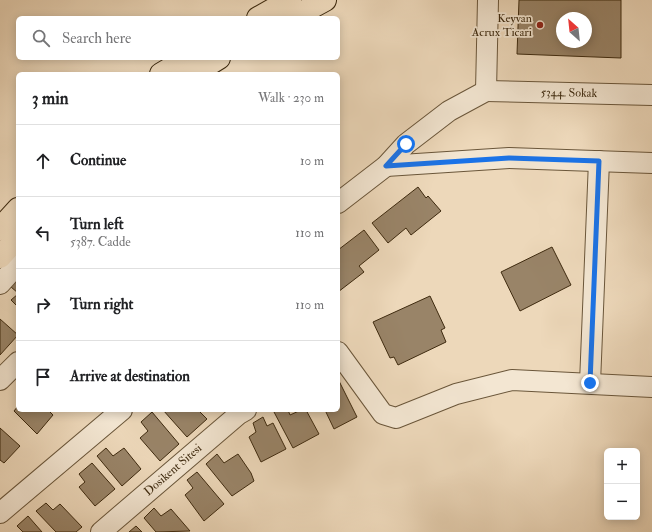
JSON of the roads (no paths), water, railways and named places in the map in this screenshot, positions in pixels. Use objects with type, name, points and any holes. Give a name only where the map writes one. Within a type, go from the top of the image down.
[{"type":"main road","points":[[262,16],[285,6],[325,0]]},
{"type":"main road","points":[[164,72],[185,60]]},
{"type":"main road","points":[[196,72],[216,60]]},
{"type":"main road","points":[[0,229],[16,211]]},
{"type":"main road","points":[[0,257],[16,240]]},
{"type":"street","points":[[340,201],[386,166],[406,144],[418,134],[449,111],[486,91],[488,0]]},
{"type":"street","name":"5344. Sokak","points":[[486,91],[652,95]]},
{"type":"street","points":[[386,166],[509,158],[652,163]]},
{"type":"street","points":[[590,383],[599,161]]},
{"type":"street","points":[[0,284],[16,266]]},
{"type":"street","points":[[340,355],[383,414],[396,418],[456,394],[512,380],[652,387]]},
{"type":"street","points":[[0,380],[16,364]]},
{"type":"street","points":[[0,513],[120,412]]},
{"type":"street","name":"Dosikent Sitesi","points":[[101,532],[242,412]]},
{"type":"place","name":"Keyvan Acrux Ticari","points":[[540,25]]}]
